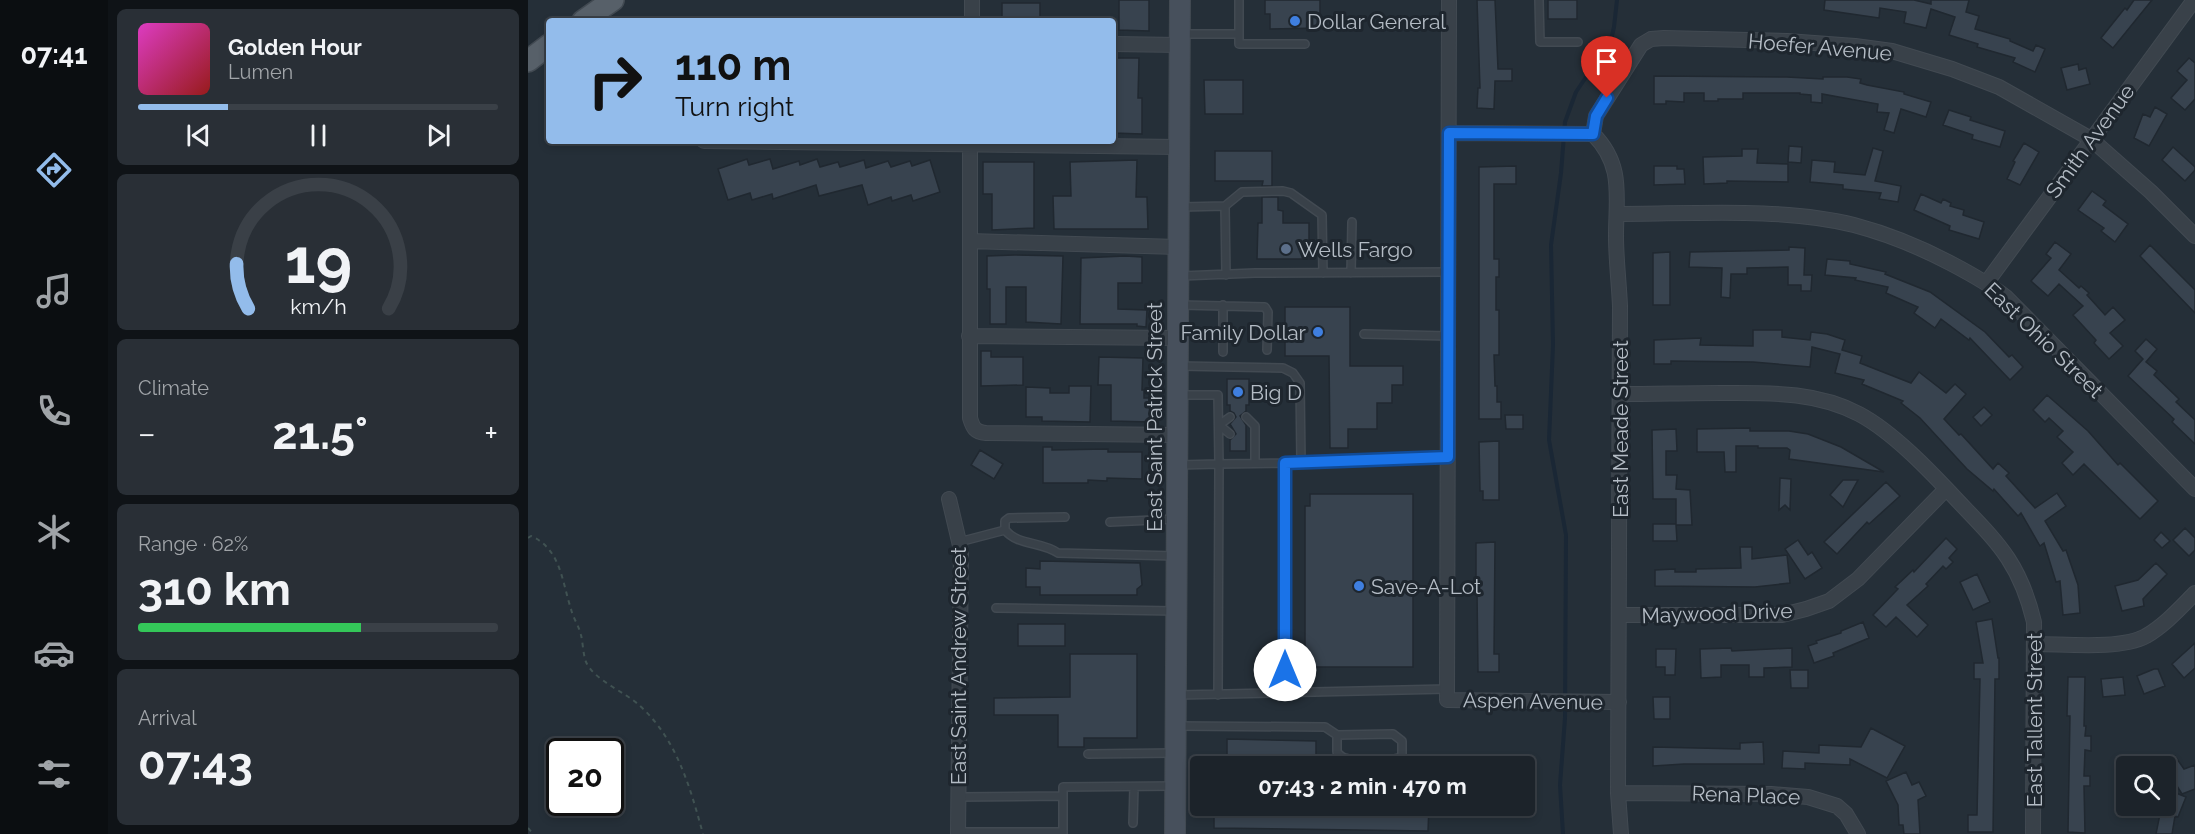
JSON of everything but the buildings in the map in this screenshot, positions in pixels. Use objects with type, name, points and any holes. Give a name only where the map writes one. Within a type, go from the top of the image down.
[{"type":"main road","points":[[587,18],[613,0]]},
{"type":"main road","name":"East Saint Patrick Street","points":[[1175,834],[1180,0]]},
{"type":"main road","points":[[528,61],[546,47]]},
{"type":"street","points":[[972,0],[972,18]]},
{"type":"street","points":[[1447,695],[1449,0]]},
{"type":"street","name":"Smith Avenue","points":[[1987,282],[2194,0]]},
{"type":"street","points":[[1116,44],[1180,39]]},
{"type":"street","name":"Hoefer Avenue","points":[[1593,134],[1596,116],[1641,45],[1651,39],[1765,40],[1892,51],[1952,69],[1999,87],[2091,139],[2126,168],[2195,236]]},
{"type":"street","points":[[1449,133],[1593,134]]},
{"type":"street","name":"East Meade Street","points":[[1593,134],[1611,157],[1616,173],[1620,394],[1618,792],[1621,834]]},
{"type":"street","points":[[970,144],[969,336],[970,418],[973,428],[979,432],[1178,435]]},
{"type":"street","points":[[1022,144],[1179,147]]},
{"type":"street","name":"East Ohio Street","points":[[1617,214],[1756,214],[1812,218],[1853,225],[1917,246],[1987,282],[2006,297],[2195,489]]},
{"type":"street","points":[[970,241],[1178,247]]},
{"type":"street","points":[[969,336],[1178,338]]},
{"type":"street","name":"East Tallent Street","points":[[1620,394],[1776,393],[1831,402],[1859,414],[1884,431],[1946,489],[1998,544],[2016,569],[2028,597],[2034,622],[2036,644],[2032,834]]},
{"type":"street","name":"Maywood Drive","points":[[1620,615],[1782,615],[1829,601],[1858,579],[1946,489]]},
{"type":"street","name":"East Saint Andrew Street","points":[[949,499],[961,550],[958,833]]},
{"type":"street","points":[[2036,644],[2129,642],[2145,636],[2164,624],[2195,592]]},
{"type":"street","name":"Aspen Avenue","points":[[1447,695],[1543,702],[1619,702]]},
{"type":"street","name":"Rena Place","points":[[1618,792],[1771,794],[1808,797],[1837,806],[1846,814],[1858,834]]},
{"type":"lane","points":[[1239,0],[1239,44],[1305,44]]},
{"type":"lane","points":[[1539,0],[1540,42],[1578,42]]},
{"type":"lane","points":[[1180,39],[1239,34]]},
{"type":"lane","points":[[1179,207],[1225,206],[1242,192],[1283,191],[1292,193],[1319,212],[1323,218],[1323,273]]},
{"type":"lane","points":[[1225,206],[1226,275]]},
{"type":"lane","points":[[1351,273],[1352,222]]},
{"type":"lane","points":[[1178,276],[1449,272]]},
{"type":"lane","points":[[1178,305],[1266,308],[1268,312],[1267,350]]},
{"type":"lane","points":[[1223,305],[1223,352]]},
{"type":"lane","points":[[1364,334],[1448,336]]},
{"type":"lane","points":[[1178,366],[1283,368],[1293,373],[1300,383],[1301,462]]},
{"type":"lane","points":[[1178,395],[1218,395],[1218,694]]},
{"type":"lane","points":[[1219,425],[1230,417]]},
{"type":"lane","points":[[1246,417],[1255,426],[1255,463]]},
{"type":"lane","points":[[1219,425],[1230,434]]},
{"type":"lane","points":[[1246,434],[1255,426]]},
{"type":"lane","points":[[1177,465],[1448,457]]},
{"type":"lane","points":[[1285,463],[1285,693]]},
{"type":"lane","points":[[1065,518],[1009,518],[1005,521],[1005,530],[1010,537],[1048,546],[1058,553],[1177,556]]},
{"type":"lane","points":[[1110,522],[1177,519]]},
{"type":"lane","points":[[959,542],[1005,530]]},
{"type":"lane","points":[[996,608],[1177,611]]},
{"type":"lane","points":[[1176,695],[1285,693],[1447,695]]},
{"type":"lane","points":[[1176,726],[1325,727],[1337,735],[1393,734],[1402,741],[1402,756],[1390,760],[1346,759],[1337,752],[1337,735]]},
{"type":"lane","points":[[1088,754],[1176,753]]},
{"type":"lane","points":[[958,833],[1063,833],[1063,788],[1176,786]]},
{"type":"lane","points":[[1133,823],[1134,787]]},
{"type":"lane","points":[[959,797],[1063,796]]},
{"type":"path","points":[[528,538],[531,536],[543,541],[553,554],[567,590],[571,611],[581,631],[587,663],[607,684],[638,703],[662,728],[688,780],[704,834]]},
{"type":"path","points":[[528,828],[533,834]]},
{"type":"waterway","points":[[1563,834],[1560,785],[1565,718],[1566,535],[1549,440],[1553,345],[1551,245],[1565,122],[1576,92],[1611,40],[1617,0]]},
{"type":"place","name":"Dollar General","points":[[1295,21]]},
{"type":"place","name":"Wells Fargo","points":[[1286,249]]},
{"type":"place","name":"Family Dollar","points":[[1318,332]]},
{"type":"place","name":"Big D","points":[[1238,392]]},
{"type":"place","name":"Save-A-Lot","points":[[1359,586]]},
{"type":"route","points":[[1285,670],[1285,463],[1448,457],[1449,133],[1593,134],[1596,116],[1607,98]]}]
